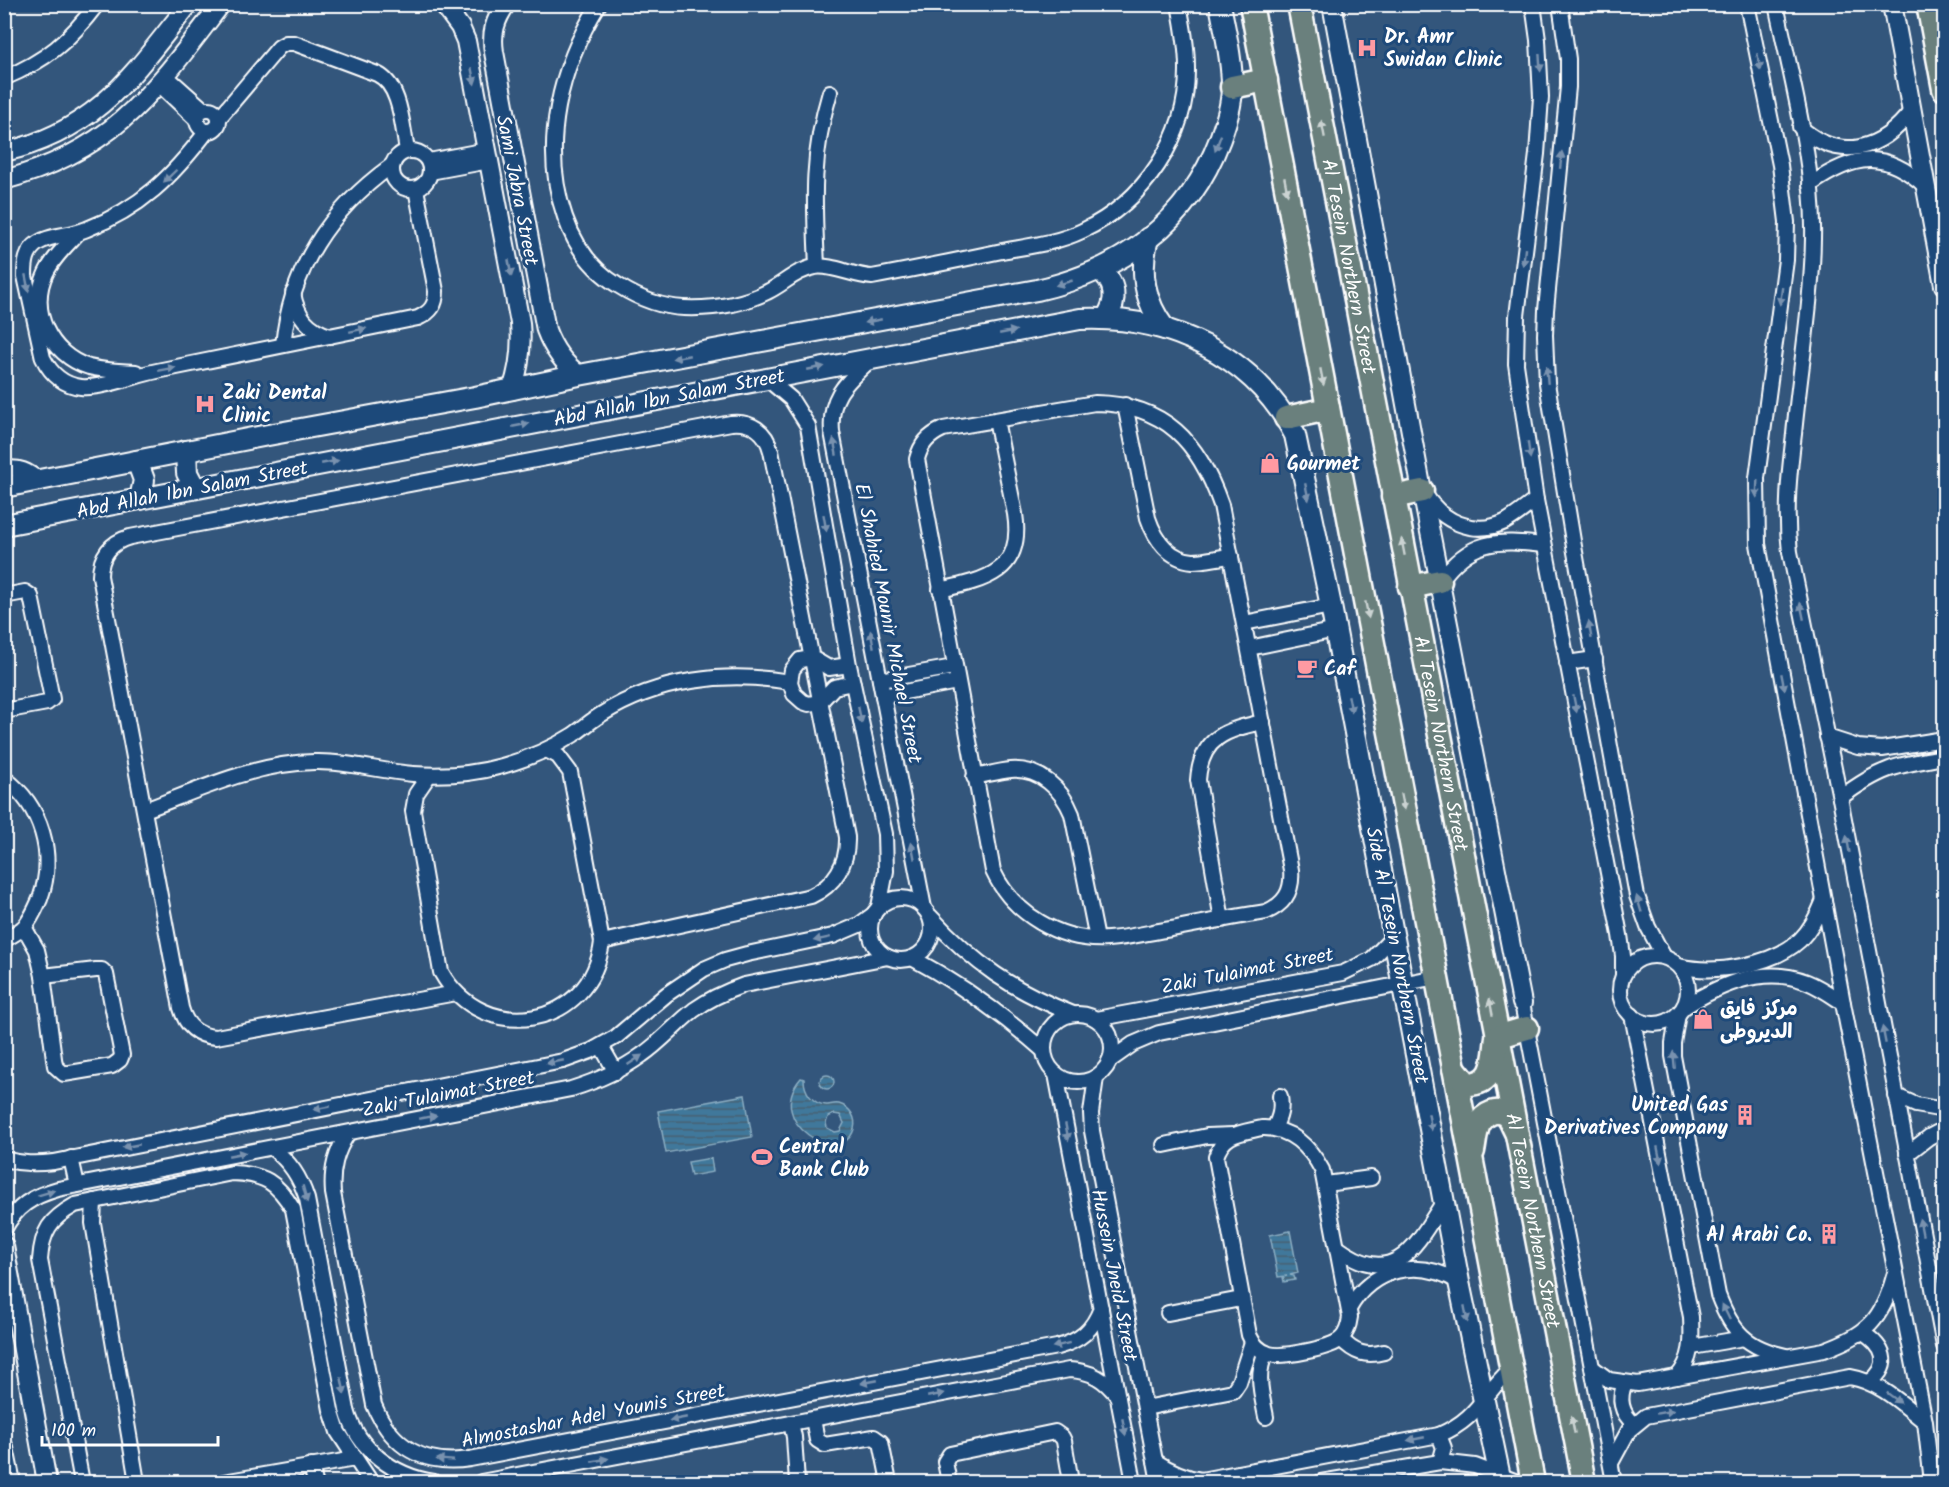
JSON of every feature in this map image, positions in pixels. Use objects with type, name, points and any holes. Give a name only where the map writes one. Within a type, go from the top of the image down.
[{"type":"main road","points":[[1220,4],[1230,57],[1232,87],[1266,80]]},
{"type":"main road","points":[[1251,4],[1533,1482]]},
{"type":"main road","name":"Al Tesein Northern Street","points":[[1299,4],[1584,1482]]},
{"type":"main road","points":[[1928,4],[1944,89]]},
{"type":"main road","name":"Abd Allah Ibn Salam Street","points":[[4,487],[1070,282],[1099,270],[1124,255],[1176,214],[1198,185],[1215,153],[1229,116],[1232,87]]},
{"type":"main road","points":[[1148,238],[1143,262],[1144,286],[1152,309],[1165,329]]},
{"type":"main road","points":[[1099,270],[1110,282],[1114,298],[1106,318]]},
{"type":"main road","name":"Abd Allah Ibn Salam Street","points":[[4,525],[1058,322],[1106,318],[1143,323],[1199,341],[1238,365],[1256,382],[1291,426]]},
{"type":"main road","points":[[1291,426],[1328,409]]},
{"type":"main road","name":"Side Al Tesein Northern Street","points":[[1291,426],[1336,630],[1459,1282],[1484,1401],[1506,1480]]},
{"type":"main road","points":[[186,452],[187,473],[195,488]]},
{"type":"main road","points":[[137,461],[144,480],[140,499]]},
{"type":"main road","points":[[1393,497],[1422,491]]},
{"type":"main road","points":[[1410,587],[1440,581]]},
{"type":"main road","points":[[1454,1068],[1467,1084],[1477,1084],[1486,1079],[1492,1071],[1497,1037],[1527,1028]]},
{"type":"main road","points":[[1472,1160],[1478,1127],[1487,1114],[1502,1112],[1509,1117],[1516,1134]]},
{"type":"street","points":[[4,78],[42,60],[60,46],[77,31],[97,4]]},
{"type":"street","points":[[4,152],[45,140],[73,126],[98,109],[128,81],[189,4]]},
{"type":"street","points":[[4,180],[50,166],[96,141],[137,109],[221,4]]},
{"type":"street","name":"Sami Jabra Street","points":[[443,4],[463,33],[469,56],[520,322],[520,357],[512,390]]},
{"type":"street","name":"Sami Jabra Street","points":[[506,4],[499,15],[493,33],[494,52],[544,320],[555,351],[579,375]]},
{"type":"street","points":[[599,4],[579,41],[563,84],[554,130],[553,162],[558,197],[568,227],[583,254],[600,273],[627,291],[656,303],[681,308],[710,308],[739,303],[767,292],[798,271],[817,266],[830,267],[859,277],[886,275],[1060,240],[1101,221],[1136,193],[1157,166],[1173,137],[1180,116],[1187,70],[1186,45],[1179,4]]},
{"type":"street","points":[[1332,4],[1422,491],[1614,1482]]},
{"type":"street","points":[[1533,4],[1538,40],[1541,97],[1516,340],[1516,364],[1544,545],[1620,935],[1623,956],[1621,997],[1625,1007],[1632,1015],[1643,1022],[1656,1024],[1668,1021],[1681,1010],[1727,984],[1765,975],[1779,975],[1806,981],[1843,1003]]},
{"type":"street","points":[[1560,4],[1568,59],[1569,87],[1546,310],[1545,359],[1563,479],[1637,896],[1648,927],[1664,957],[1679,966],[1701,969],[1725,968],[1776,956],[1801,939],[1810,928],[1824,900]]},
{"type":"street","points":[[1747,4],[1784,186],[1787,222],[1786,260],[1757,478],[1758,544],[1894,1274],[1925,1422],[1932,1482]]},
{"type":"street","points":[[1776,4],[1800,128],[1813,211],[1812,264],[1788,490],[1787,532],[1944,1346]]},
{"type":"street","points":[[1892,4],[1944,285]]},
{"type":"street","points":[[463,33],[481,28],[493,33]]},
{"type":"street","points":[[407,150],[396,95],[387,81],[377,74],[294,43],[279,47],[219,118],[216,128],[207,131],[183,163],[145,198],[100,224],[78,233],[47,238],[36,244],[28,253],[25,276],[43,358],[55,376],[74,386],[95,386],[144,373],[418,318],[432,308],[436,291],[416,189]]},
{"type":"street","points":[[162,80],[200,115],[200,127],[207,131]]},
{"type":"street","points":[[817,266],[814,181],[816,151],[821,121],[830,92]]},
{"type":"street","points":[[200,115],[214,110],[219,118]]},
{"type":"street","points":[[1800,128],[1824,144],[1838,148],[1852,148],[1873,143],[1891,134],[1912,110]]},
{"type":"street","points":[[283,345],[286,320],[294,293],[312,251],[331,221],[363,188],[391,166],[400,153],[407,150],[419,152],[429,166],[428,179],[416,189],[401,186],[395,181],[391,166]]},
{"type":"street","points":[[429,166],[488,156]]},
{"type":"street","points":[[1810,185],[1849,163],[1881,160],[1911,173],[1926,187]]},
{"type":"street","points":[[1533,185],[1558,189]]},
{"type":"street","points":[[78,233],[51,263],[44,276],[40,290],[40,304],[47,332],[54,344],[77,362],[90,367],[144,373]]},
{"type":"street","points":[[1786,260],[1812,264]]},
{"type":"street","points":[[294,293],[295,305],[308,326],[330,336]]},
{"type":"street","points":[[520,322],[533,325],[544,320]]},
{"type":"street","name":"El Shahied Mounir Michael Street","points":[[873,358],[843,387],[835,402],[831,420],[883,696],[927,912]]},
{"type":"street","points":[[766,378],[791,399],[808,426],[849,665],[885,834],[886,871],[870,926],[872,939],[878,950],[888,957],[904,960],[912,958],[926,948],[932,932],[927,912]]},
{"type":"street","points":[[1095,403],[1125,405],[1152,414],[1169,423],[1193,448],[1215,490],[1224,520],[1291,870],[1290,888],[1281,903],[1266,912],[1120,938],[1097,939],[1072,936],[1025,913],[1006,895],[989,858],[917,459],[920,449],[933,434],[943,429],[1095,403]]},
{"type":"street","points":[[1125,405],[1153,534],[1163,547],[1177,556],[1193,561],[1231,556]]},
{"type":"street","points":[[808,426],[813,420],[820,418],[831,420]]},
{"type":"street","points":[[940,590],[976,582],[989,576],[1001,568],[1010,556],[1015,542],[1017,528],[1015,514],[996,420]]},
{"type":"street","points":[[456,993],[216,1037],[202,1035],[186,1021],[181,1008],[100,576],[101,563],[107,551],[118,542],[130,537],[731,423],[746,423],[760,430],[770,445],[847,837],[844,862],[830,884],[811,896],[602,942]]},
{"type":"street","points":[[4,469],[12,467],[22,469],[39,480]]},
{"type":"street","points":[[1422,491],[1442,516],[1457,524],[1473,527],[1489,527],[1504,522],[1536,500]]},
{"type":"street","points":[[1440,581],[1451,566],[1465,554],[1482,545],[1497,542],[1544,545]]},
{"type":"street","points":[[4,596],[25,592],[31,596],[52,699],[47,703],[4,711]]},
{"type":"street","points":[[1244,623],[1331,606]]},
{"type":"street","points":[[1249,648],[1336,630]]},
{"type":"street","points":[[849,665],[829,668],[812,658],[800,660],[795,664],[790,682],[794,694],[809,704],[820,702],[834,687],[853,683]]},
{"type":"street","points":[[1567,663],[1595,659]]},
{"type":"street","points":[[880,680],[954,667]]},
{"type":"street","points":[[145,810],[237,776],[289,764],[332,762],[429,775],[483,770],[518,761],[546,750],[618,705],[672,685],[731,677],[790,682]]},
{"type":"street","points":[[883,696],[957,682]]},
{"type":"street","points":[[1222,920],[1198,780],[1199,768],[1210,744],[1221,735],[1233,729],[1263,722]]},
{"type":"street","points":[[1827,737],[1858,747],[1882,749],[1944,739]]},
{"type":"street","points":[[429,775],[416,794],[413,803],[414,820],[441,972],[456,993],[483,1011],[505,1018],[528,1019],[552,1013],[573,1000],[590,981],[600,958],[602,942],[570,772],[558,756],[546,750]]},
{"type":"street","points":[[1840,798],[1864,780],[1888,768],[1944,757]]},
{"type":"street","points":[[974,777],[1011,770],[1023,771],[1046,779],[1063,796],[1072,814],[1097,939]]},
{"type":"street","points":[[4,778],[29,802],[39,822],[45,843],[47,866],[44,888],[36,909],[24,927],[4,940]]},
{"type":"street","points":[[876,910],[893,899],[902,898],[918,903],[953,941],[999,978],[1040,1001],[1072,1014]]},
{"type":"street","name":"Zaki Tulaimat Street","points":[[4,1159],[37,1164],[564,1061],[601,1046],[616,1037],[676,987],[704,969],[747,954],[846,932],[876,910]]},
{"type":"street","points":[[24,927],[37,951],[43,976],[56,1066],[59,1071],[64,1074],[116,1064],[122,1055],[122,1048],[105,971],[43,976]]},
{"type":"street","name":"Zaki Tulaimat Street","points":[[1096,1019],[1343,973],[1372,959],[1394,936]]},
{"type":"street","name":"Zaki Tulaimat Street","points":[[4,1230],[23,1203],[40,1194],[76,1185],[571,1089],[597,1081],[644,1054],[693,1011],[731,990],[744,985],[888,957]]},
{"type":"street","points":[[1623,975],[1629,967],[1645,957],[1664,957]]},
{"type":"street","points":[[912,958],[977,997],[1044,1051]]},
{"type":"street","points":[[1679,966],[1685,975],[1688,996],[1681,1010],[1673,1042],[1673,1056],[1718,1295],[1725,1314],[1736,1331],[1751,1345],[1765,1352],[1786,1356]]},
{"type":"street","points":[[1110,1061],[1111,1040],[1106,1028],[1096,1019],[1084,1014],[1065,1016],[1053,1024],[1045,1036],[1044,1051],[1050,1068],[1056,1074],[1072,1082],[1080,1082],[1096,1077],[1110,1061],[1133,1044],[1159,1034],[1436,977]]},
{"type":"street","points":[[1632,1015],[1691,1317],[1692,1347],[1686,1367],[1677,1377]]},
{"type":"street","points":[[601,1046],[615,1072]]},
{"type":"street","name":"Hussein Jneid Street","points":[[1056,1074],[1134,1482]]},
{"type":"street","name":"Hussein Jneid Street","points":[[1096,1077],[1092,1131],[1159,1482]]},
{"type":"street","points":[[1274,1128],[1279,1118],[1280,1096]]},
{"type":"street","points":[[1896,1096],[1916,1106],[1944,1110]]},
{"type":"street","points":[[1164,1145],[1207,1136],[1234,1135],[1262,1128],[1274,1128],[1284,1131],[1307,1147],[1319,1164],[1326,1184],[1349,1309],[1349,1325],[1341,1339],[1325,1347],[1278,1355],[1266,1353],[1252,1342],[1241,1299],[1216,1157],[1219,1147],[1234,1135]]},
{"type":"street","points":[[1907,1154],[1944,1129]]},
{"type":"street","name":"Almostashar Adel Younis Street","points":[[348,1133],[334,1161],[333,1193],[374,1405],[389,1434],[401,1445],[430,1458],[457,1461],[1063,1345],[1080,1338],[1097,1320],[1101,1308]]},
{"type":"street","points":[[272,1148],[294,1170],[302,1184],[347,1410],[356,1434],[372,1453],[389,1466],[407,1475],[434,1482]]},
{"type":"street","points":[[71,1158],[76,1185]]},
{"type":"street","points":[[174,1166],[178,1182]]},
{"type":"street","points":[[155,1170],[158,1187]]},
{"type":"street","points":[[82,1482],[40,1260],[41,1243],[48,1226],[60,1213],[75,1205],[178,1182],[232,1173],[251,1173],[269,1180],[284,1193],[293,1209],[331,1410],[338,1432],[371,1482]]},
{"type":"street","points":[[1326,1184],[1371,1178]]},
{"type":"street","points":[[94,1201],[93,1223],[137,1482]]},
{"type":"street","points":[[1349,1309],[1361,1291],[1374,1280],[1400,1265],[1444,1201]]},
{"type":"street","points":[[4,1246],[47,1482]]},
{"type":"street","points":[[1338,1248],[1355,1260],[1370,1265],[1400,1265],[1425,1269],[1449,1276],[1459,1282]]},
{"type":"street","points":[[1370,1265],[1374,1280]]},
{"type":"street","points":[[1593,1368],[1609,1380],[1638,1384],[1824,1350],[1863,1333],[1878,1315],[1889,1295],[1894,1274]]},
{"type":"street","points":[[1168,1312],[1241,1299]]},
{"type":"street","points":[[1863,1333],[1876,1341],[1883,1355],[1881,1371],[1870,1382]]},
{"type":"street","points":[[1692,1347],[1744,1338]]},
{"type":"street","points":[[1341,1339],[1349,1348],[1360,1354],[1372,1355],[1384,1352]]},
{"type":"street","points":[[1145,1408],[1233,1391],[1237,1387],[1252,1342]]},
{"type":"street","points":[[1266,1353],[1259,1370],[1266,1417]]},
{"type":"street","points":[[1006,1356],[1011,1381]]},
{"type":"street","points":[[1155,1461],[1169,1471],[1185,1477],[1218,1480],[1439,1435],[1464,1422],[1511,1369]]},
{"type":"street","points":[[485,1456],[485,1482],[538,1477],[791,1423],[1069,1370],[1081,1371],[1102,1379],[1118,1397]]},
{"type":"street","points":[[1611,1463],[1634,1424],[1653,1414],[1850,1377],[1870,1382],[1925,1422]]},
{"type":"street","points":[[1625,1383],[1621,1396],[1623,1409],[1634,1424]]},
{"type":"street","points":[[813,1419],[817,1440],[825,1446],[878,1438],[881,1442],[889,1482]]},
{"type":"street","points":[[791,1423],[797,1482]]},
{"type":"street","points":[[949,1482],[945,1462],[950,1454],[1055,1432],[1064,1441],[1071,1482]]},
{"type":"street","points":[[1439,1435],[1444,1448],[1440,1462]]},
{"type":"street","points":[[4,1448],[11,1482]]},
{"type":"street","points":[[223,1482],[355,1459]]},
{"type":"street","points":[[1321,1482],[1369,1478],[1440,1462],[1475,1466],[1506,1480]]},
{"type":"street","points":[[311,1466],[315,1482]]},
{"type":"water","points":[[827,1075],[832,1077],[834,1082],[832,1087],[827,1089],[822,1087],[820,1082],[822,1077]]},
{"type":"water","points":[[801,1078],[804,1079],[805,1088],[810,1096],[817,1102],[826,1105],[839,1104],[846,1108],[852,1114],[855,1125],[847,1140],[835,1144],[822,1142],[808,1135],[797,1124],[791,1110],[792,1095]],"holes":[[[834,1114],[840,1115],[844,1123],[840,1131],[835,1132],[827,1128],[828,1117]]]},
{"type":"water","points":[[745,1095],[752,1137],[666,1153],[658,1111]]},
{"type":"water","points":[[711,1158],[713,1172],[691,1176],[688,1162]]},
{"type":"water","points":[[1290,1231],[1298,1273],[1290,1275],[1294,1276],[1295,1280],[1284,1282],[1283,1277],[1287,1276],[1278,1277],[1270,1235]]},
{"type":"place","name":"Dr. Amr Swidan Clinic","points":[[1367,48]]},
{"type":"place","name":"Zaki Dental Clinic","points":[[205,404]]},
{"type":"place","name":"Gourmet","points":[[1270,463]]},
{"type":"place","name":"Caf","points":[[1307,668]]},
{"type":"place","name":"مركز فايق الديروطى","points":[[1703,1019]]},
{"type":"place","name":"United Gas Derivatives Company","points":[[1745,1115]]},
{"type":"place","name":"Central Bank Club","points":[[762,1157]]},
{"type":"place","name":"Al Arabi Co.","points":[[1829,1234]]}]
